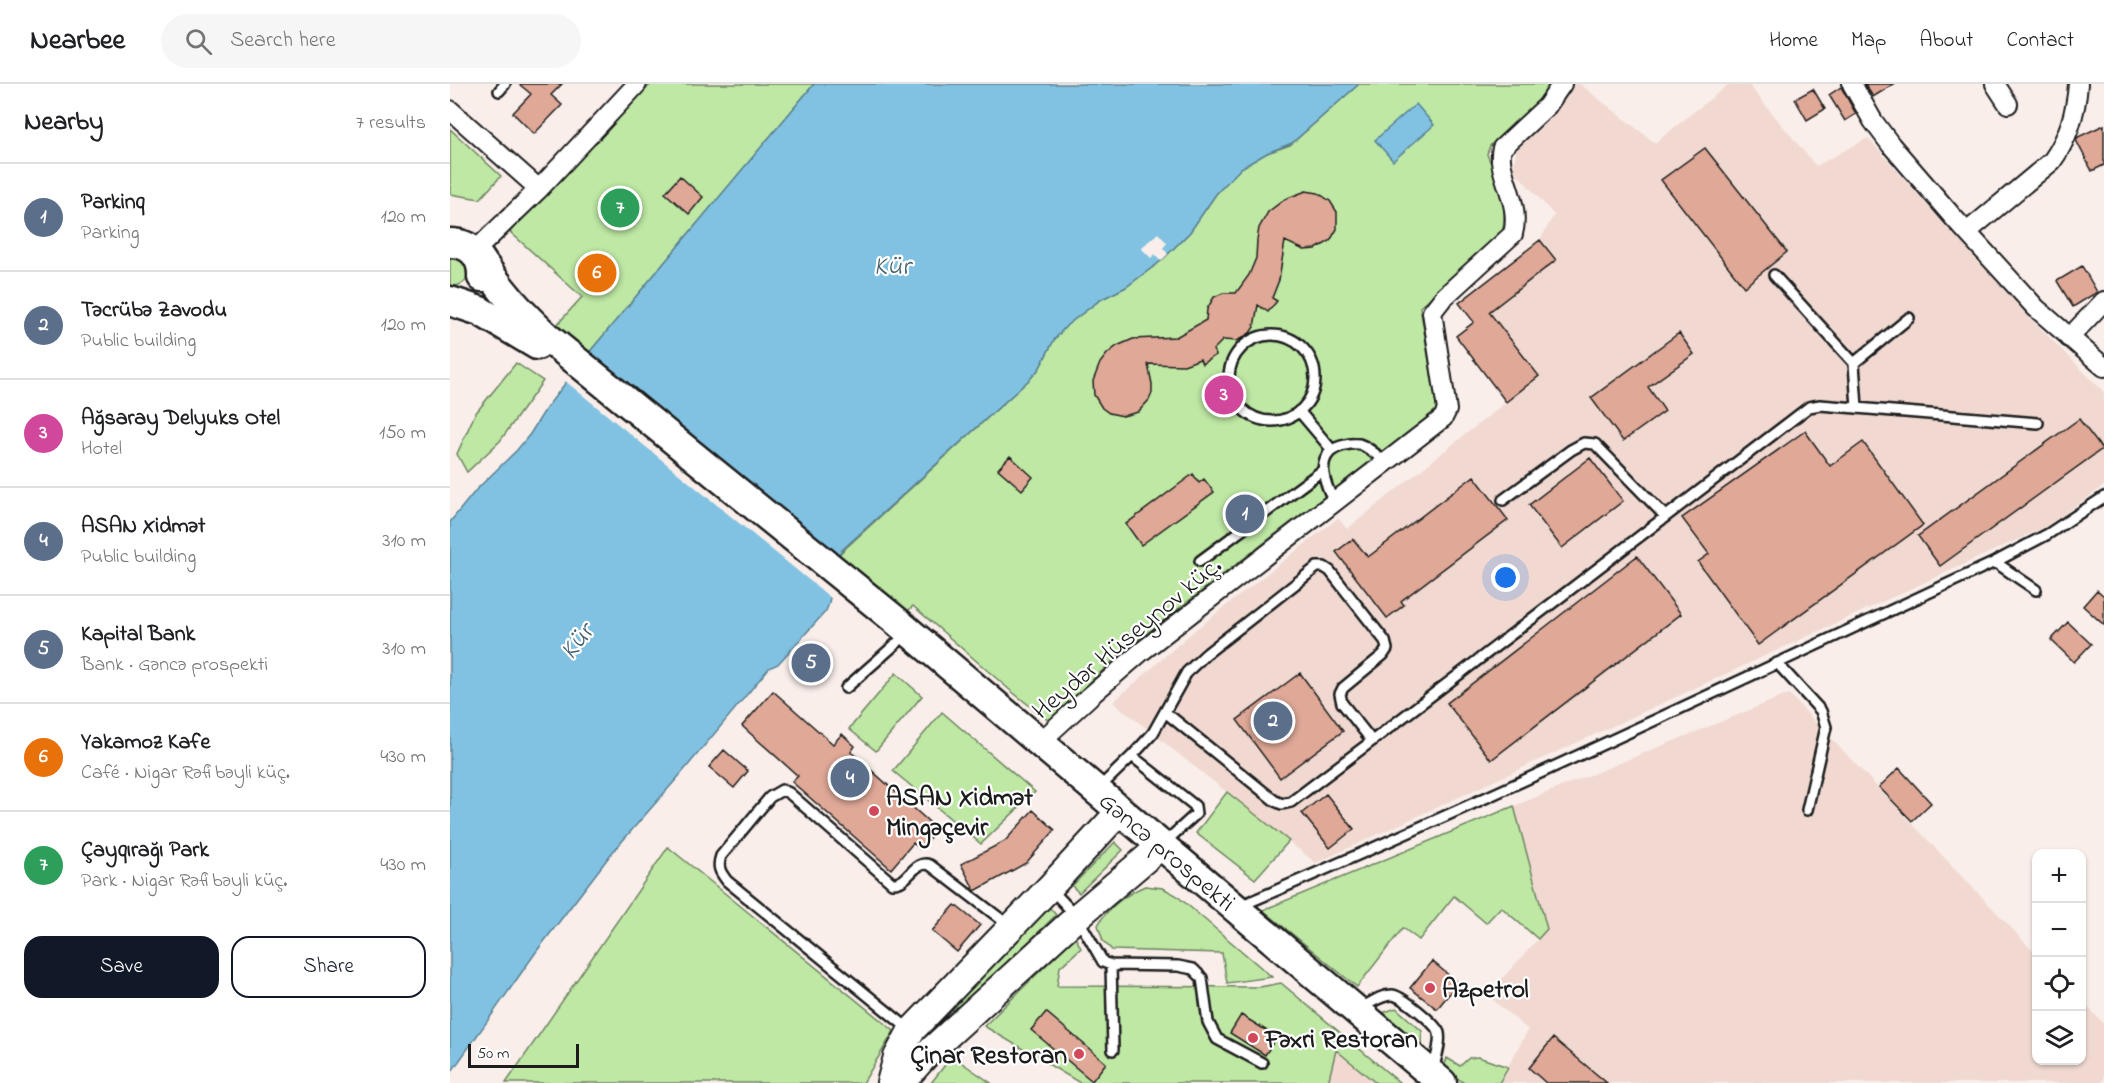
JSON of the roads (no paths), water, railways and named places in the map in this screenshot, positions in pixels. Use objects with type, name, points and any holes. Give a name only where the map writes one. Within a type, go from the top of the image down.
[{"type":"main road","points":[[450,300],[465,298],[473,293],[482,278],[462,247]]},
{"type":"main road","points":[[462,247],[543,342],[892,631]]},
{"type":"main road","points":[[450,300],[480,311],[543,342]]},
{"type":"main road","name":"Gəncə prospekti","points":[[892,631],[1040,742],[1097,790],[1116,816]]},
{"type":"main road","name":"Gəncə prospekti","points":[[892,631],[1430,1080]]},
{"type":"main road","points":[[890,1083],[897,1057],[911,1031],[1116,816]]},
{"type":"main road","points":[[901,1083],[927,1054],[1077,917],[1156,850]]},
{"type":"main road","name":"Gəncə prospekti","points":[[1156,850],[1235,908],[1357,1011],[1430,1080]]},
{"type":"street","points":[[462,247],[539,189],[637,84]]},
{"type":"street","name":"Heydər Hüseynov küç.","points":[[1040,742],[1141,652],[1443,418],[1447,410],[1432,312],[1443,298],[1513,234],[1516,223],[1515,210],[1501,162],[1502,148],[1547,106],[1562,84]]},
{"type":"street","points":[[1852,84],[1873,121],[1891,145],[1967,232],[2036,308],[2104,367]]},
{"type":"street","points":[[1995,84],[2008,105]]},
{"type":"street","points":[[1967,232],[2052,161],[2061,149],[2076,106],[2079,84]]},
{"type":"street","points":[[450,110],[539,189]]},
{"type":"street","points":[[2069,338],[2104,302]]},
{"type":"lane","points":[[1774,275],[1854,363],[1857,408]]},
{"type":"lane","points":[[1854,363],[1909,318]]},
{"type":"lane","points":[[1269,335],[1283,336],[1295,342],[1305,351],[1313,369],[1313,389],[1308,401],[1299,411],[1287,418],[1274,421],[1260,420],[1248,414],[1238,405],[1232,393],[1229,374],[1236,354],[1244,344],[1269,335]]},
{"type":"lane","points":[[1165,712],[1275,801],[1282,804],[1290,802],[1809,407],[1820,405],[2038,423]]},
{"type":"lane","points":[[1299,411],[1332,450]]},
{"type":"lane","points":[[1503,500],[1584,443],[1595,444],[1665,516]]},
{"type":"lane","points":[[1334,502],[1326,487],[1323,470],[1332,450],[1342,445],[1360,445],[1369,449],[1386,463]]},
{"type":"lane","points":[[1200,561],[1323,470]]},
{"type":"lane","points":[[1235,908],[1352,858],[1995,561],[2048,534],[2104,497]]},
{"type":"lane","points":[[1995,561],[2036,590]]},
{"type":"lane","points":[[1097,790],[1153,734],[1187,672],[1206,654],[1317,567],[1324,567],[1330,571],[1385,641],[1387,649],[1383,656],[1343,687],[1340,694],[1342,703],[1372,741]]},
{"type":"lane","points":[[846,688],[892,631]]},
{"type":"lane","points":[[1777,663],[1821,711],[1825,719],[1826,727],[1807,810]]},
{"type":"lane","points":[[1132,756],[1197,810],[1196,814],[1156,850]]},
{"type":"lane","points":[[911,1031],[727,881],[720,872],[718,864],[721,856],[770,797],[782,790],[789,793],[892,883],[898,884],[904,881],[918,865],[924,863],[1012,927]]},
{"type":"lane","points":[[1050,887],[1087,931],[1103,962],[1111,965],[1178,966],[1193,969],[1202,978],[1208,1022],[1217,1039],[1262,1063]]},
{"type":"lane","points":[[1111,965],[1113,1050]]},
{"type":"lane","points":[[1357,1011],[1380,998],[1392,995],[1400,997],[1437,1027],[1439,1046],[1430,1080]]},
{"type":"water","name":"Kür","points":[[814,84],[1359,84],[1292,143],[1267,153],[1241,168],[1216,194],[1190,232],[1161,261],[1126,287],[1100,300],[1067,325],[1054,340],[1039,369],[1030,379],[842,550],[831,574],[830,596],[826,611],[778,664],[769,668],[611,854],[536,952],[450,1074],[450,522],[476,490],[517,450],[587,355]]},
{"type":"water","points":[[1416,104],[1434,125],[1393,161],[1375,140]]},
{"type":"place","name":"Çayqırağı Park","points":[[620,208]]},
{"type":"place","name":"Yakamoz Kafe","points":[[597,273]]},
{"type":"place","name":"Ağsaray Delyuks Otel","points":[[1224,395]]},
{"type":"place","name":"Parkinq","points":[[1245,514]]},
{"type":"place","name":"Kapital Bank","points":[[811,663]]},
{"type":"place","name":"Təcrübə Zavodu","points":[[1273,721]]},
{"type":"place","name":"ASAN Xidmət","points":[[850,778]]},
{"type":"place","name":"ASAN Xidmət Mingəçevir","points":[[874,811]]},
{"type":"place","name":"Azpetrol","points":[[1430,988]]},
{"type":"place","name":"Fəxri Restoran","points":[[1253,1038]]},
{"type":"place","name":"Çinar Restoran","points":[[1079,1054]]}]
